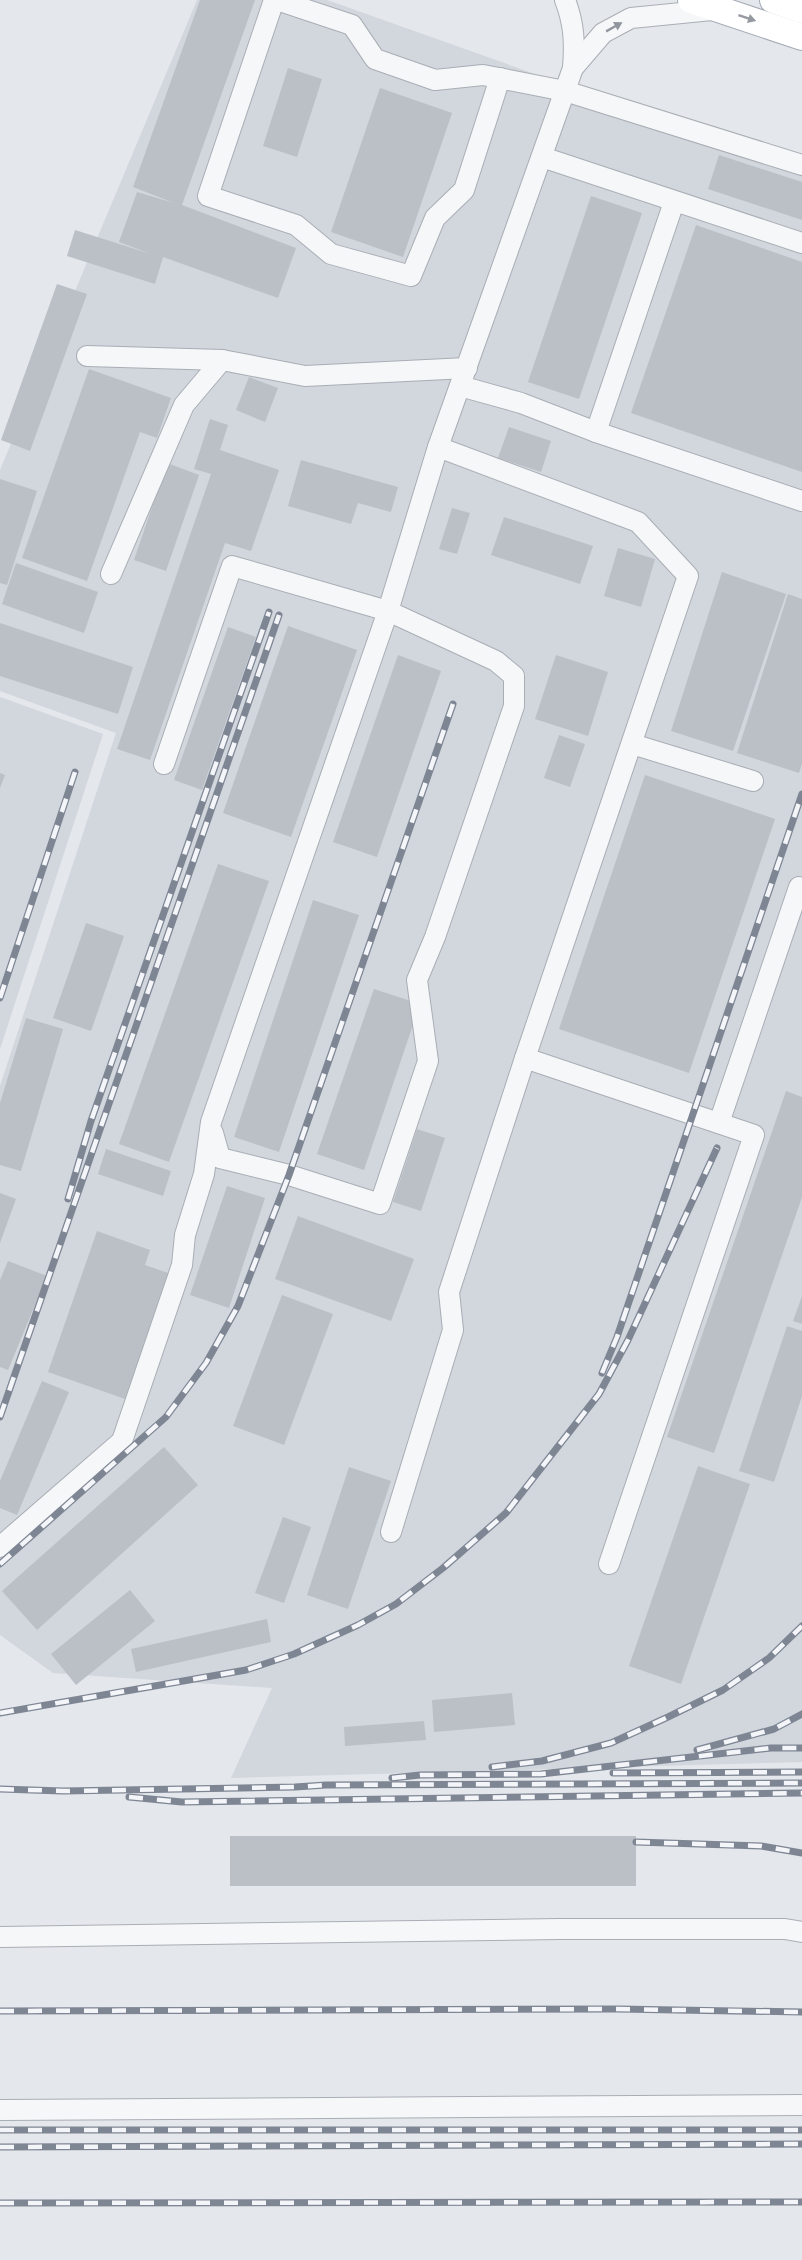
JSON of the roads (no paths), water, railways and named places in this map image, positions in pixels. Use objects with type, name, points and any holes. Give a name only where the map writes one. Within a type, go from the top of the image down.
[{"type":"main road","points":[[691,0],[802,37]]},
{"type":"main road","points":[[774,0],[802,10]]},
{"type":"lane","points":[[500,78],[464,190],[435,218],[411,276],[331,254],[296,225],[208,196],[275,0],[352,25],[375,59],[435,80],[483,75],[500,78],[565,91],[802,165]]},
{"type":"lane","points":[[0,1547],[122,1441],[182,1265],[185,1235],[204,1174],[211,1122],[388,611],[438,447],[573,68],[575,45],[573,21],[564,0]]},
{"type":"lane","points":[[573,68],[603,33],[631,18],[720,9]]},
{"type":"lane","points":[[542,157],[802,243]]},
{"type":"lane","points":[[596,432],[674,202]]},
{"type":"lane","points":[[87,356],[222,360],[306,376],[463,377],[521,404],[596,432],[802,501]]},
{"type":"lane","points":[[111,574],[184,405],[222,360]]},
{"type":"lane","points":[[391,1532],[453,1330],[449,1292],[525,1058],[688,576],[638,522],[438,447]]},
{"type":"lane","points":[[164,764],[232,566],[388,611],[496,661],[514,676],[514,706],[435,937],[417,980],[428,1061],[380,1204],[289,1175],[220,1158],[211,1122]]},
{"type":"lane","points":[[632,744],[753,782]]},
{"type":"lane","points":[[720,1123],[799,886]]},
{"type":"lane","points":[[525,1058],[754,1135],[609,1564]]},
{"type":"lane","points":[[0,1937],[559,1929],[785,1929],[802,1932]]},
{"type":"lane","points":[[0,2110],[802,2106]]},
{"type":"railway","points":[[68,1199],[91,1121],[269,612]]},
{"type":"railway","points":[[0,1417],[279,615]]},
{"type":"railway","points":[[0,1564],[166,1417],[206,1363],[238,1306],[289,1175],[453,704]]},
{"type":"railway","points":[[0,998],[75,772]]},
{"type":"railway","points":[[602,1373],[617,1337],[802,794]]},
{"type":"railway","points":[[0,1713],[246,1670],[294,1654],[358,1625],[396,1604],[443,1568],[506,1513],[599,1394],[628,1340],[717,1148]]},
{"type":"railway","points":[[492,1767],[542,1761],[611,1743],[723,1690],[769,1658],[802,1626]]},
{"type":"railway","points":[[697,1750],[774,1729],[802,1714]]},
{"type":"railway","points":[[392,1778],[420,1775],[541,1774],[771,1748],[802,1748]]},
{"type":"railway","points":[[613,1773],[802,1772]]},
{"type":"railway","points":[[0,1789],[63,1791],[326,1785],[802,1783]]},
{"type":"railway","points":[[129,1797],[182,1802],[802,1793]]},
{"type":"railway","points":[[636,1842],[761,1846],[802,1853]]},
{"type":"railway","points":[[0,2011],[618,2009],[802,2012]]},
{"type":"railway","points":[[0,2130],[802,2130]]},
{"type":"railway","points":[[0,2147],[802,2144]]},
{"type":"railway","points":[[0,2203],[802,2202]]}]
